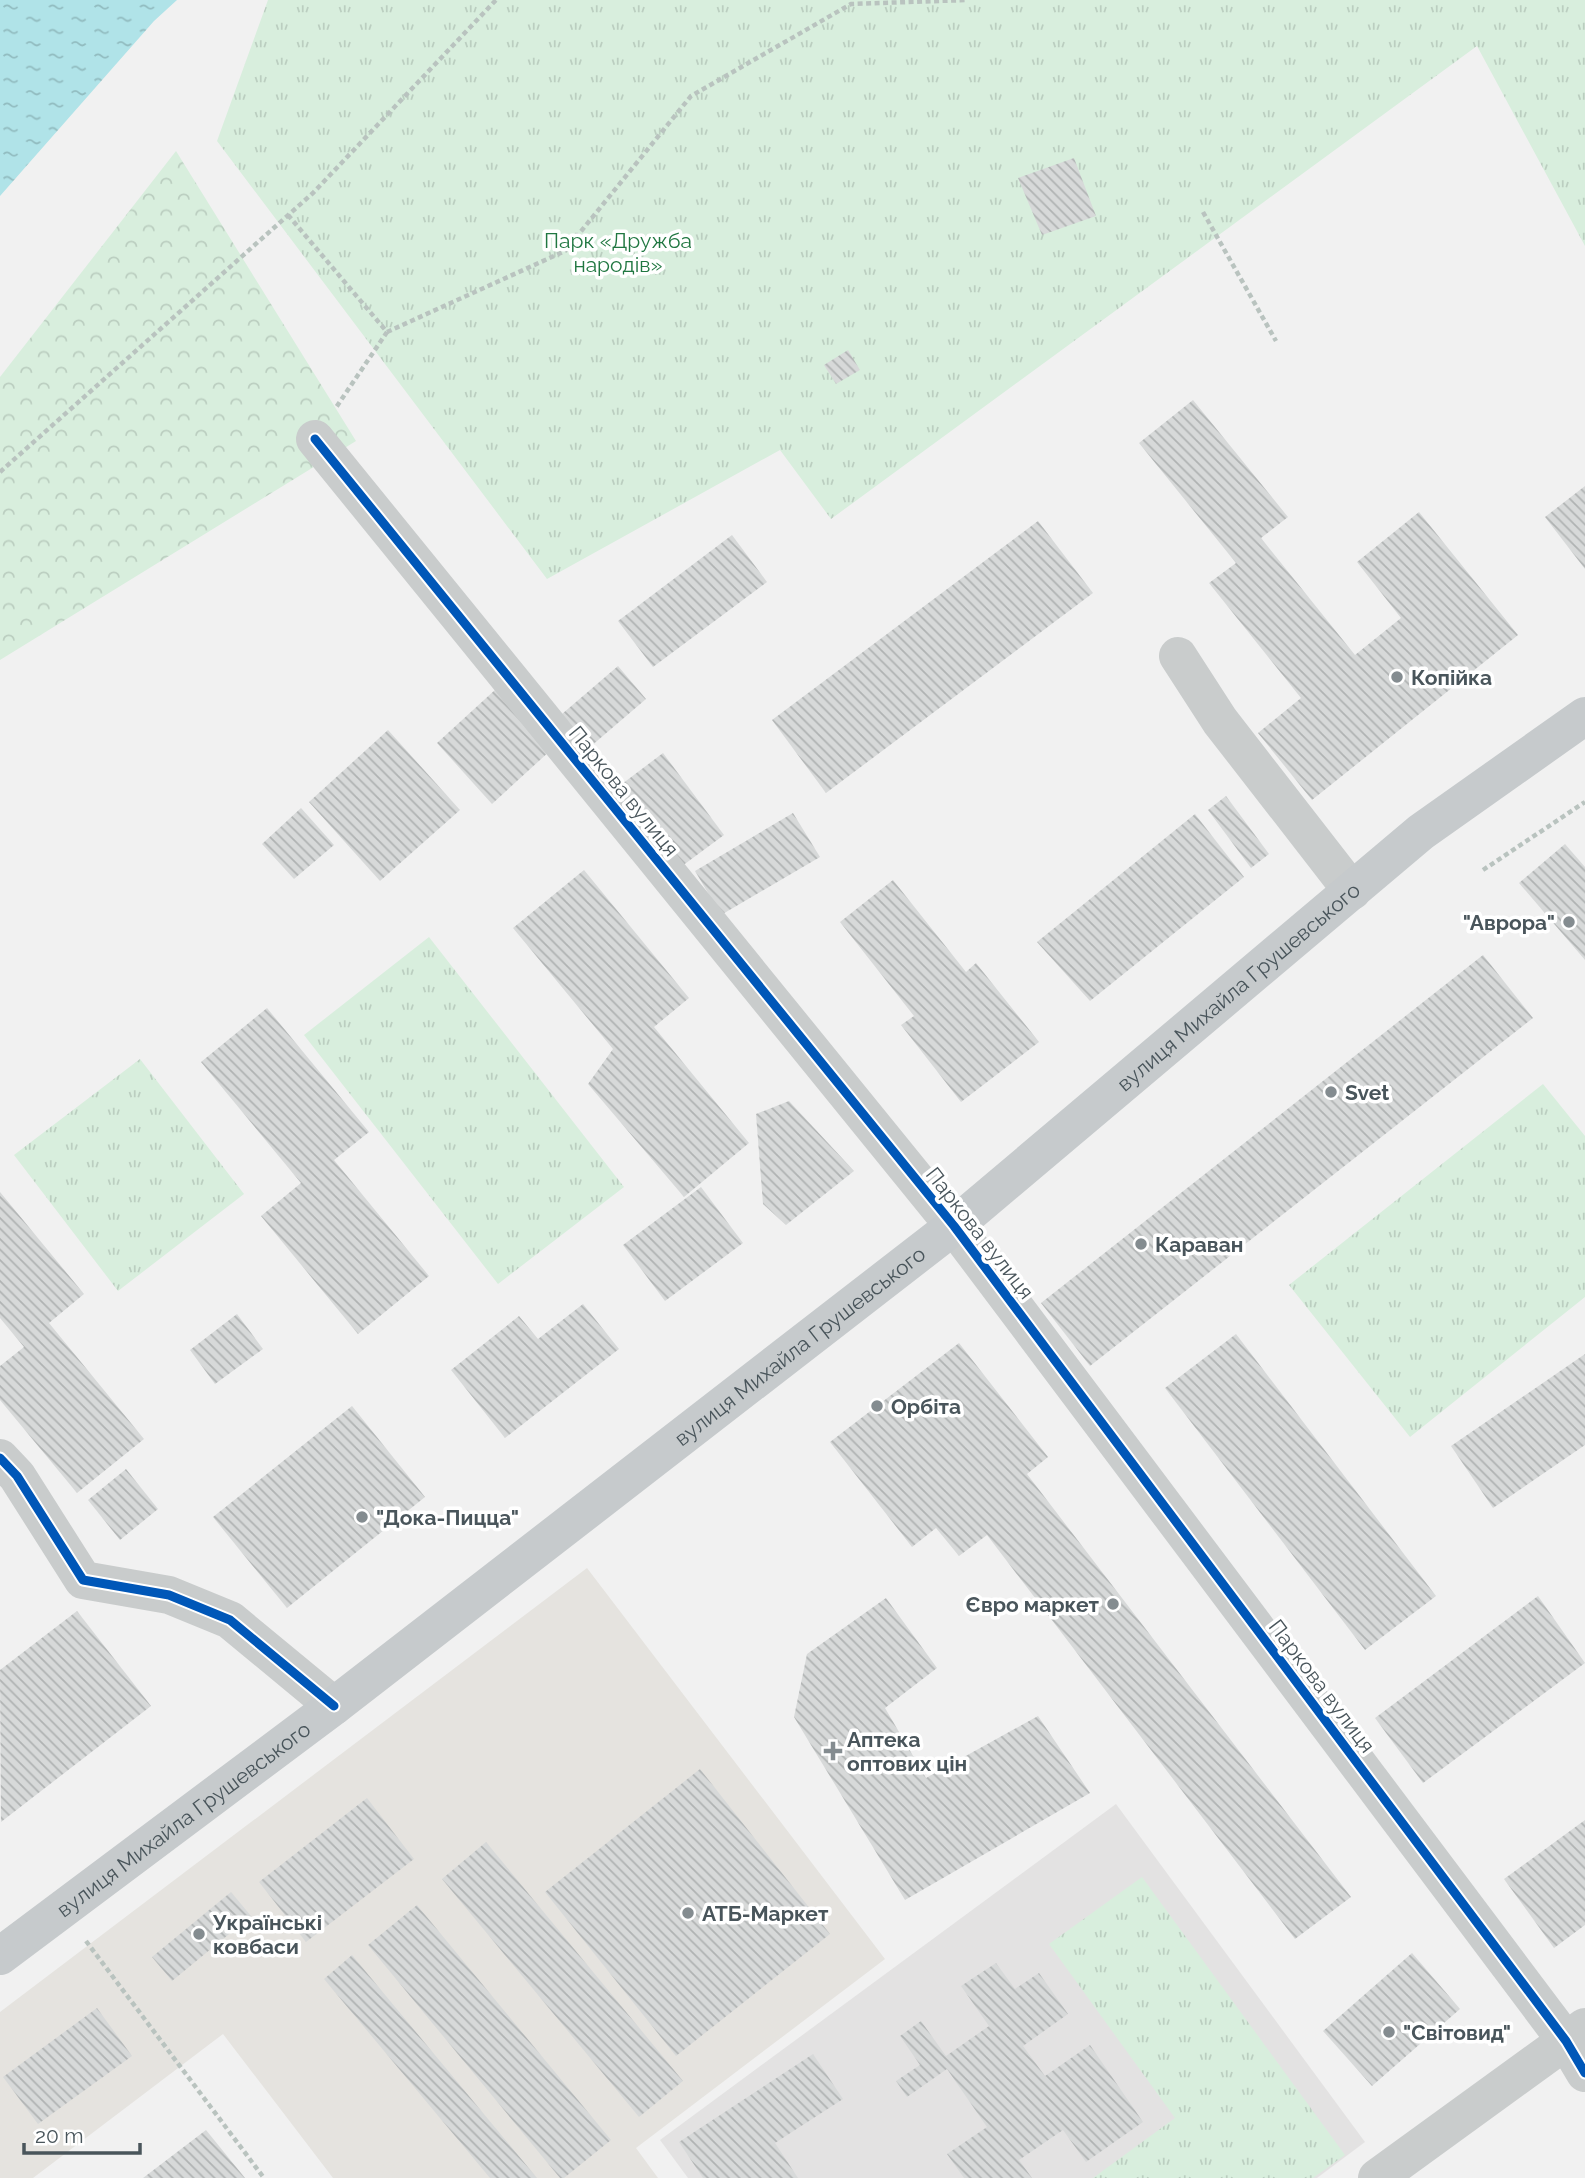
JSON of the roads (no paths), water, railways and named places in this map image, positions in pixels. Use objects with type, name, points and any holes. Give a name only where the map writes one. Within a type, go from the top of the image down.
[{"type":"main road","name":"вулиця Михайла Грушевського","points":[[0,1956],[334,1706],[954,1226],[1421,832],[1585,716]]},
{"type":"street","name":"Паркова вулиця","points":[[315,439],[954,1226],[1576,2034],[1585,2073]]},
{"type":"street","points":[[1178,656],[1220,721],[1352,891]]},
{"type":"street","points":[[0,1458],[17,1476],[83,1580],[169,1595],[230,1620],[334,1706]]},
{"type":"street","points":[[1377,2178],[1576,2034]]},
{"type":"water","points":[[0,0],[177,0],[154,21],[0,196]]},
{"type":"place","name":"Копійка","points":[[1397,677]]},
{"type":"place","name":"\"Аврора\"","points":[[1569,922]]},
{"type":"place","name":"Svet","points":[[1331,1092]]},
{"type":"place","name":"Караван","points":[[1141,1244]]},
{"type":"place","name":"Орбіта","points":[[877,1406]]},
{"type":"place","name":"\"Дока-Пицца\"","points":[[362,1517]]},
{"type":"place","name":"Євро маркет","points":[[1113,1604]]},
{"type":"place","name":"Аптека оптових цін","points":[[833,1751]]},
{"type":"place","name":"АТБ-Маркет","points":[[688,1913]]},
{"type":"place","name":"Українські ковбаси","points":[[199,1934]]},
{"type":"place","name":"\"Світовид\"","points":[[1389,2032]]},
{"type":"park label","name":"Парк «Дружба народів»","points":[[618,252]]}]
